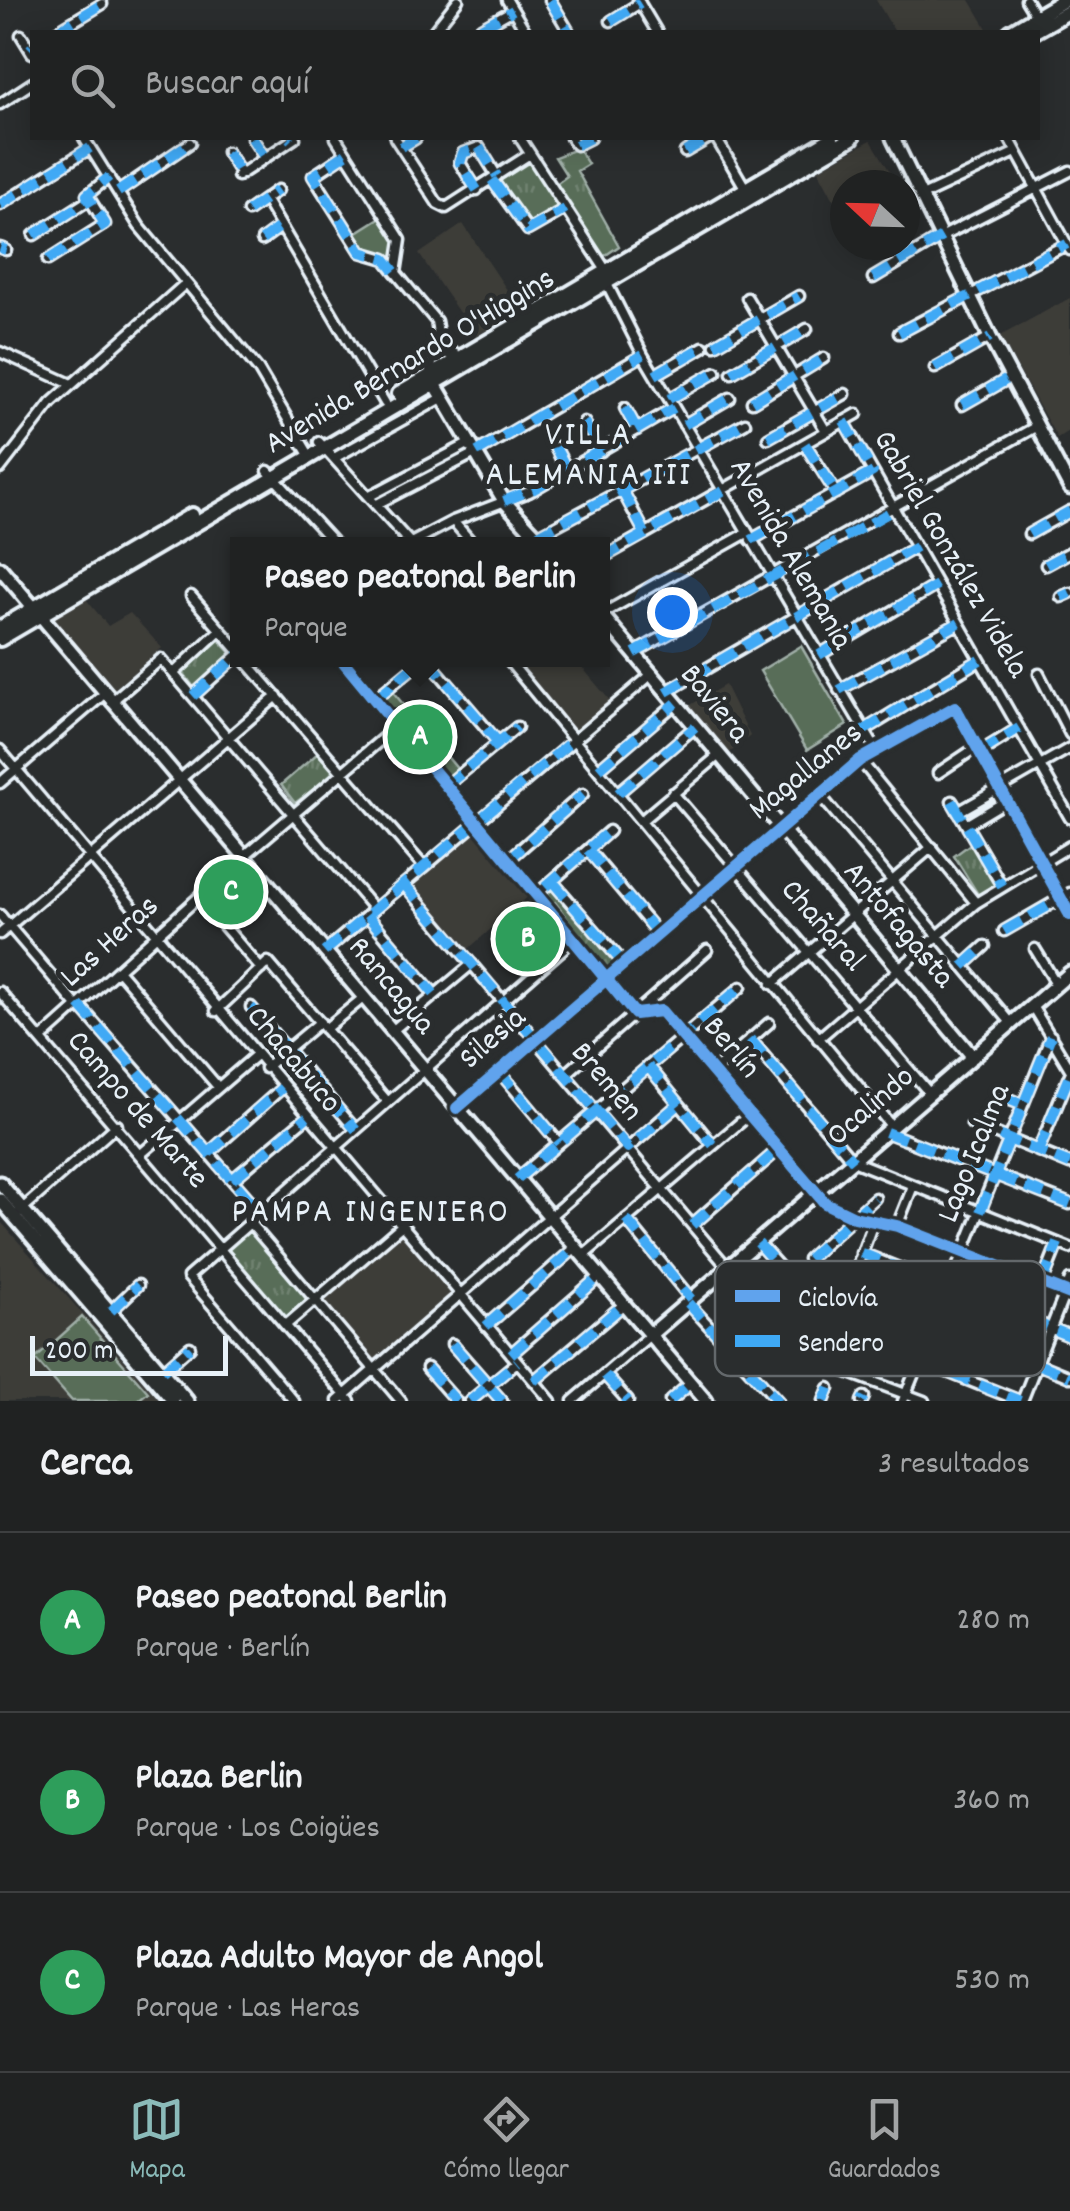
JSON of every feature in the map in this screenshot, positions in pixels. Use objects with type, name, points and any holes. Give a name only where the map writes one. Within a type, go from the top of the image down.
[{"type":"main road","points":[[1037,25],[1064,0]]},
{"type":"main road","points":[[1037,25],[1070,11]]},
{"type":"main road","name":"Avenida Bernardo O'Higgins","points":[[0,639],[36,612],[605,275],[744,186],[828,140]]},
{"type":"main road","name":"Avenida Bernardo O'Higgins","points":[[605,275],[848,140]]},
{"type":"main road","points":[[710,220],[739,199],[744,186],[754,191],[775,182]]},
{"type":"main road","name":"Avenida Bernardo O'Higgins","points":[[314,448],[431,378],[457,357],[517,327]]},
{"type":"main road","points":[[439,338],[442,349],[457,357]]},
{"type":"main road","name":"Avenida Bernardo O'Higgins","points":[[0,628],[36,612]]},
{"type":"street","points":[[435,30],[458,0]]},
{"type":"street","points":[[507,0],[525,30]]},
{"type":"street","points":[[550,0],[567,30]]},
{"type":"street","points":[[1026,0],[1037,25]]},
{"type":"street","points":[[610,22],[639,1],[656,30]]},
{"type":"street","points":[[59,30],[102,4]]},
{"type":"street","points":[[481,28],[513,10]]},
{"type":"street","points":[[443,20],[450,30]]},
{"type":"street","points":[[20,34],[30,47]]},
{"type":"street","points":[[0,104],[30,84]]},
{"type":"street","points":[[85,140],[118,192],[186,283],[258,369],[314,448],[336,457],[404,537]]},
{"type":"street","points":[[253,140],[265,158]]},
{"type":"street","points":[[227,152],[240,175],[289,140]]},
{"type":"street","points":[[337,140],[401,240],[396,273]]},
{"type":"street","points":[[396,140],[443,208],[530,154]]},
{"type":"street","points":[[401,147],[413,140]]},
{"type":"street","name":"Avenida Alemania","points":[[521,140],[605,275],[643,355],[876,748]]},
{"type":"street","points":[[685,152],[709,140]]},
{"type":"street","points":[[714,140],[744,186]]},
{"type":"street","points":[[895,140],[990,337],[1070,488]]},
{"type":"street","points":[[900,332],[1068,247],[1011,140]]},
{"type":"street","points":[[118,192],[190,143]]},
{"type":"street","points":[[477,190],[459,159],[472,147],[479,147],[528,230],[565,208]]},
{"type":"street","points":[[0,205],[90,148]]},
{"type":"street","points":[[922,196],[1016,152]]},
{"type":"street","points":[[346,154],[313,176],[361,252],[385,258],[436,321],[439,338],[431,378],[504,501],[537,537]]},
{"type":"street","points":[[872,278],[1070,171]]},
{"type":"street","points":[[48,260],[104,224],[89,200],[88,190],[110,177]]},
{"type":"street","points":[[248,211],[278,190]]},
{"type":"street","points":[[34,236],[89,200]]},
{"type":"street","points":[[265,200],[386,404]]},
{"type":"street","points":[[262,240],[281,226]]},
{"type":"street","points":[[0,469],[42,412],[186,283]]},
{"type":"street","points":[[716,345],[799,296]]},
{"type":"street","points":[[747,298],[826,431]]},
{"type":"street","points":[[732,373],[807,329]]},
{"type":"street","points":[[935,368],[990,337]]},
{"type":"street","points":[[654,374],[703,347]]},
{"type":"street","points":[[0,352],[71,384]]},
{"type":"street","points":[[374,500],[643,355]]},
{"type":"street","points":[[752,402],[824,358]]},
{"type":"street","points":[[668,398],[716,372]]},
{"type":"street","points":[[962,405],[1011,377]]},
{"type":"street","points":[[768,438],[844,394]]},
{"type":"street","name":"Avenida Bernardo O'Higgins","points":[[336,457],[442,398]]},
{"type":"street","points":[[684,424],[730,398]]},
{"type":"street","points":[[625,408],[637,430]]},
{"type":"street","points":[[423,537],[567,470],[674,408]]},
{"type":"street","points":[[610,553],[857,414]]},
{"type":"street","name":"Gabriel González Videla","points":[[844,421],[1070,818]]},
{"type":"street","points":[[584,422],[601,451]]},
{"type":"street","points":[[545,537],[745,423]]},
{"type":"street","points":[[634,653],[1038,426]]},
{"type":"street","points":[[805,444],[836,493]]},
{"type":"street","points":[[554,447],[567,470]]},
{"type":"street","points":[[1057,464],[1070,456]]},
{"type":"street","points":[[610,610],[872,472]]},
{"type":"street","points":[[271,473],[328,537]]},
{"type":"street","points":[[622,490],[646,533]]},
{"type":"street","points":[[1029,534],[1070,512]]},
{"type":"street","points":[[452,521],[467,537]]},
{"type":"street","points":[[666,692],[916,547]]},
{"type":"street","points":[[1046,566],[1070,552]]},
{"type":"street","name":"Rancagua","points":[[0,568],[706,1401]]},
{"type":"street","points":[[819,655],[937,585]]},
{"type":"street","points":[[191,596],[230,642]]},
{"type":"street","points":[[839,690],[959,623]]},
{"type":"street","name":"Baviera","points":[[610,624],[779,830]]},
{"type":"street","points":[[174,673],[220,630]]},
{"type":"street","points":[[0,783],[161,658],[294,814],[434,994]]},
{"type":"street","points":[[193,696],[230,660]]},
{"type":"street","points":[[863,731],[980,660]]},
{"type":"street","points":[[252,667],[424,866]]},
{"type":"street","name":"Berlín","points":[[351,667],[445,787],[635,1014],[661,1011],[829,1206],[854,1218],[897,1226],[987,1261]]},
{"type":"street","points":[[376,698],[416,667]]},
{"type":"street","points":[[431,667],[498,742]]},
{"type":"street","points":[[514,667],[704,896],[889,1129],[1070,1204]]},
{"type":"street","points":[[324,952],[652,674]]},
{"type":"street","points":[[1039,674],[1070,734]]},
{"type":"street","points":[[0,934],[277,696]]},
{"type":"street","points":[[598,769],[676,704]]},
{"type":"street","name":"Magallanes","points":[[704,896],[876,748],[955,707],[978,750]]},
{"type":"street","name":"Las Heras","points":[[41,1039],[243,857],[396,727]]},
{"type":"street","points":[[445,787],[517,727]]},
{"type":"street","points":[[618,793],[695,727]]},
{"type":"street","points":[[938,773],[1019,728]]},
{"type":"street","points":[[958,812],[1070,748]]},
{"type":"street","name":"Chacabuco","points":[[0,750],[265,1068],[551,1401]]},
{"type":"street","points":[[978,750],[1070,916]]},
{"type":"street","points":[[641,820],[719,755]]},
{"type":"street","points":[[860,760],[976,903]]},
{"type":"street","name":"Chañaral","points":[[674,792],[930,1094]]},
{"type":"street","points":[[507,861],[583,794]]},
{"type":"street","points":[[820,795],[1012,1024]]},
{"type":"street","points":[[966,825],[1006,800]]},
{"type":"street","points":[[952,801],[1002,886]]},
{"type":"street","name":"Antofagasta","points":[[779,830],[972,1058]]},
{"type":"street","points":[[536,896],[609,832]]},
{"type":"street","points":[[818,1038],[976,903],[1070,846]]},
{"type":"street","points":[[772,984],[932,848]]},
{"type":"street","points":[[588,850],[659,934]]},
{"type":"street","points":[[552,881],[624,964]]},
{"type":"street","name":"Bremen","points":[[404,884],[720,1261]]},
{"type":"street","points":[[1004,931],[1070,893]]},
{"type":"street","name":"Silesia","points":[[457,1108],[704,896]]},
{"type":"street","points":[[198,897],[322,1026],[388,1102]]},
{"type":"street","points":[[0,915],[261,1213]]},
{"type":"street","points":[[294,1401],[188,1276],[572,940]]},
{"type":"street","points":[[963,966],[986,946]]},
{"type":"street","points":[[1034,949],[1057,985]]},
{"type":"street","points":[[565,1075],[707,950]]},
{"type":"street","points":[[392,1031],[472,964]]},
{"type":"street","points":[[216,1010],[264,965]]},
{"type":"street","points":[[118,970],[218,1088]]},
{"type":"street","name":"Ocalindo","points":[[737,1261],[1070,973]]},
{"type":"street","points":[[518,1179],[741,987]]},
{"type":"street","name":"Campo de Marte","points":[[0,992],[221,1248],[344,1399]]},
{"type":"street","points":[[265,1068],[363,998]]},
{"type":"street","points":[[1032,1006],[1070,1072],[1038,1151]]},
{"type":"street","points":[[251,1007],[356,1130]]},
{"type":"street","points":[[713,1072],[769,1023]]},
{"type":"street","name":"Lago Icalma","points":[[960,1261],[1051,1036]]},
{"type":"street","points":[[750,1040],[853,1161],[1070,1248]]},
{"type":"street","points":[[141,1154],[255,1056]]},
{"type":"street","points":[[648,1066],[713,1145]]},
{"type":"street","points":[[499,1071],[559,1143]]},
{"type":"street","points":[[208,1153],[282,1088]]},
{"type":"street","points":[[1001,1096],[1023,1105]]},
{"type":"street","points":[[344,1399],[679,1104]]},
{"type":"street","points":[[486,1326],[626,1219],[749,1115]]},
{"type":"street","points":[[232,1180],[307,1117]]},
{"type":"street","points":[[972,1124],[1070,1164]]},
{"type":"street","points":[[18,1213],[117,1125]]},
{"type":"street","points":[[692,1225],[778,1149]]},
{"type":"street","points":[[0,1183],[18,1213],[159,1375],[187,1401]]},
{"type":"street","points":[[897,1226],[913,1186]]},
{"type":"street","points":[[808,1260],[876,1198]]},
{"type":"street","points":[[0,1200],[18,1213],[111,1311],[159,1375],[173,1401]]},
{"type":"street","points":[[626,1219],[715,1329]]},
{"type":"street","points":[[859,1261],[874,1220]]},
{"type":"street","points":[[250,1223],[401,1401]]},
{"type":"street","points":[[286,1325],[401,1226]]},
{"type":"street","points":[[758,1243],[774,1261]]},
{"type":"street","points":[[1045,1275],[1058,1243]]},
{"type":"street","points":[[861,1254],[879,1261]]},
{"type":"street","points":[[470,1401],[600,1276]]},
{"type":"street","name":"Ocalindo","points":[[573,1401],[715,1280]]},
{"type":"street","points":[[1045,1341],[1068,1293],[1070,1280]]},
{"type":"street","points":[[111,1311],[138,1284]]},
{"type":"street","points":[[534,1381],[624,1304]]},
{"type":"street","points":[[1045,1326],[1070,1336]]},
{"type":"street","points":[[452,1344],[502,1401]]},
{"type":"street","points":[[159,1375],[190,1347]]},
{"type":"street","points":[[1045,1367],[1070,1377]]},
{"type":"street","points":[[427,1368],[456,1401]]},
{"type":"street","points":[[605,1374],[628,1401]]},
{"type":"street","points":[[756,1376],[778,1401]]},
{"type":"street","name":"Bremen","points":[[852,1376],[905,1398],[924,1401]]},
{"type":"street","points":[[959,1376],[1021,1401],[1031,1376]]},
{"type":"street","points":[[670,1401],[691,1383]]},
{"type":"street","points":[[824,1401],[829,1388]]},
{"type":"shaded area","points":[[876,0],[970,0],[988,30],[894,30]]},
{"type":"shaded area","points":[[871,140],[889,170],[830,170],[830,192],[818,170]]},
{"type":"shaded area","points":[[463,224],[521,311],[475,336],[419,254]]},
{"type":"shaded area","points":[[1070,298],[1070,430],[1057,438],[1000,336]]},
{"type":"shaded area","points":[[81,593],[108,626],[130,613],[162,648],[114,689],[50,616]]},
{"type":"shaded area","points":[[519,667],[582,667],[611,702],[575,733]]},
{"type":"shaded area","points":[[725,685],[750,736],[728,754],[687,707]]},
{"type":"shaded area","points":[[476,830],[531,894],[467,950],[410,885]]},
{"type":"shaded area","points":[[0,1221],[160,1401],[0,1401]]},
{"type":"shaded area","points":[[402,1232],[453,1292],[375,1360],[324,1299]]},
{"type":"green space","points":[[578,148],[588,164],[577,171],[619,246],[603,257],[556,184],[567,176],[555,157]]},
{"type":"green space","points":[[530,162],[561,208],[530,227],[498,182]]},
{"type":"green space","points":[[381,217],[399,246],[394,265],[387,255],[364,251],[354,234]]},
{"type":"green space","points":[[219,640],[230,652],[230,658],[195,689],[183,672]]},
{"type":"green space","points":[[801,646],[847,725],[807,750],[760,671]]},
{"type":"green space","points":[[393,692],[459,771],[448,782],[381,703]]},
{"type":"green space","points":[[319,752],[333,770],[331,776],[295,803],[281,785]]},
{"type":"green space","points":[[973,842],[998,884],[979,896],[954,856]]},
{"type":"green space","points":[[244,858],[266,884],[235,908],[239,913],[226,924],[203,896]]},
{"type":"green space","points":[[552,886],[621,963],[607,975],[575,941],[577,932],[555,902],[546,906],[538,897]]},
{"type":"green space","points":[[533,903],[563,942],[525,976],[492,940]]},
{"type":"green space","points":[[250,1230],[309,1298],[285,1318],[227,1250]]},
{"type":"green space","points":[[82,1317],[148,1392],[137,1401],[72,1401],[35,1359]]},
{"type":"marked path","points":[[550,0],[568,30]]},
{"type":"marked path","points":[[611,21],[640,3]]},
{"type":"marked path","points":[[59,30],[102,4]]},
{"type":"marked path","points":[[481,28],[513,10]]},
{"type":"marked path","points":[[253,140],[265,158]]},
{"type":"marked path","points":[[401,147],[413,140]]},
{"type":"marked path","points":[[576,145],[586,140]]},
{"type":"marked path","points":[[685,152],[706,140]]},
{"type":"marked path","points":[[118,192],[190,143]]},
{"type":"marked path","points":[[477,190],[460,163],[463,153],[479,147],[497,176]]},
{"type":"marked path","points":[[0,205],[90,148]]},
{"type":"marked path","points":[[227,152],[241,174]]},
{"type":"marked path","points":[[346,154],[313,176],[361,252],[385,259],[396,273]]},
{"type":"marked path","points":[[48,260],[105,224],[87,195],[109,177]]},
{"type":"marked path","points":[[492,180],[528,230],[565,209]]},
{"type":"marked path","points":[[248,211],[278,190]]},
{"type":"marked path","points":[[34,235],[89,200]]},
{"type":"marked path","points":[[262,240],[281,226]]},
{"type":"marked path","points":[[873,278],[943,236]]},
{"type":"marked path","points":[[899,333],[1067,244]]},
{"type":"marked path","points":[[0,248],[6,250]]},
{"type":"marked path","points":[[715,345],[799,296]]},
{"type":"marked path","points":[[732,373],[807,329]]},
{"type":"marked path","points":[[935,368],[990,337]]},
{"type":"marked path","points":[[655,375],[703,347]]},
{"type":"marked path","points":[[477,452],[643,355]]},
{"type":"marked path","points":[[752,402],[824,358]]},
{"type":"marked path","points":[[669,399],[716,372]]},
{"type":"marked path","points":[[962,405],[1011,377]]},
{"type":"marked path","points":[[768,438],[845,394]]},
{"type":"marked path","points":[[684,425],[730,398]]},
{"type":"marked path","points":[[625,408],[637,430]]},
{"type":"marked path","points":[[504,501],[534,489],[674,408]]},
{"type":"marked path","points":[[751,540],[873,472],[844,421]]},
{"type":"marked path","points":[[584,422],[601,451]]},
{"type":"marked path","points":[[537,536],[745,423]]},
{"type":"marked path","points":[[805,444],[836,493]]},
{"type":"marked path","points":[[555,447],[567,470]]},
{"type":"marked path","points":[[622,490],[645,533]]},
{"type":"marked path","points":[[610,554],[723,491]]},
{"type":"marked path","points":[[634,653],[894,510]]},
{"type":"marked path","points":[[1029,534],[1070,511]]},
{"type":"marked path","points":[[666,692],[916,547]]},
{"type":"marked path","points":[[1046,565],[1070,552]]},
{"type":"marked path","points":[[819,655],[937,585]]},
{"type":"marked path","points":[[1061,597],[1070,593]]},
{"type":"marked path","points":[[839,690],[959,623]]},
{"type":"marked path","points":[[863,731],[980,660]]},
{"type":"marked path","points":[[193,696],[230,662]]},
{"type":"marked path","points":[[376,698],[414,667]]},
{"type":"marked path","points":[[434,667],[498,742]]},
{"type":"marked path","points":[[599,769],[676,703]]},
{"type":"marked path","points":[[445,787],[517,727]]},
{"type":"marked path","points":[[618,793],[695,727]]},
{"type":"marked path","points":[[980,752],[1019,728]]},
{"type":"marked path","points":[[324,952],[574,739]]},
{"type":"marked path","points":[[507,861],[583,794]]},
{"type":"marked path","points":[[952,801],[1002,886]]},
{"type":"marked path","points":[[545,887],[609,831]]},
{"type":"marked path","points":[[588,850],[659,935]]},
{"type":"marked path","points":[[552,881],[624,964]]},
{"type":"marked path","points":[[404,884],[628,1148],[679,1104]]},
{"type":"marked path","points":[[1004,931],[1066,896]]},
{"type":"marked path","points":[[367,915],[434,994]]},
{"type":"marked path","points":[[963,966],[985,946]]},
{"type":"marked path","points":[[517,1179],[741,987]]},
{"type":"marked path","points":[[79,1005],[261,1213]]},
{"type":"marked path","points":[[251,1007],[356,1130]]},
{"type":"marked path","points":[[980,1212],[1051,1036]]},
{"type":"marked path","points":[[750,1039],[853,1161]]},
{"type":"marked path","points":[[648,1066],[713,1145]]},
{"type":"marked path","points":[[499,1071],[559,1143]]},
{"type":"marked path","points":[[1038,1151],[1070,1074]]},
{"type":"marked path","points":[[209,1153],[282,1088]]},
{"type":"marked path","points":[[1001,1096],[1023,1105]]},
{"type":"marked path","points":[[232,1180],[307,1117]]},
{"type":"marked path","points":[[972,1124],[1070,1164]]},
{"type":"marked path","points":[[886,1132],[1070,1204]]},
{"type":"marked path","points":[[692,1225],[779,1149]]},
{"type":"marked path","points":[[808,1259],[875,1198]]},
{"type":"marked path","points":[[626,1219],[691,1299]]},
{"type":"marked path","points":[[758,1243],[774,1261]]},
{"type":"marked path","points":[[1045,1276],[1058,1243]]},
{"type":"marked path","points":[[486,1326],[576,1247]]},
{"type":"marked path","points":[[861,1253],[881,1261]]},
{"type":"marked path","points":[[511,1354],[600,1276]]},
{"type":"marked path","points":[[111,1311],[138,1285]]},
{"type":"marked path","points":[[688,1303],[715,1332]]},
{"type":"marked path","points":[[534,1381],[624,1304]]},
{"type":"marked path","points":[[1045,1326],[1070,1336]]},
{"type":"marked path","points":[[452,1344],[502,1401]]},
{"type":"marked path","points":[[163,1371],[190,1347]]},
{"type":"marked path","points":[[470,1401],[517,1362]]},
{"type":"marked path","points":[[1045,1367],[1070,1377]]},
{"type":"marked path","points":[[427,1368],[456,1401]]},
{"type":"marked path","points":[[605,1375],[628,1401]]},
{"type":"marked path","points":[[755,1376],[778,1401]]},
{"type":"marked path","points":[[957,1376],[1020,1401]]},
{"type":"marked path","points":[[670,1401],[691,1383]]},
{"type":"marked path","points":[[824,1401],[829,1388]]},
{"type":"marked path","points":[[862,1401],[864,1397]]},
{"type":"cycle path","points":[[348,667],[635,1014],[661,1011],[825,1203],[854,1217],[897,1226],[986,1261]]},
{"type":"cycle path","points":[[457,1108],[860,760],[955,707],[1070,915]]},
{"type":"cycle path","points":[[1045,1284],[1070,1294]]},
{"type":"place","name":"Paseo peatonal Berlin","points":[[420,737]]},
{"type":"place","name":"Plaza Adulto Mayor de Angol","points":[[231,892]]},
{"type":"place","name":"Plaza Berlin","points":[[528,939]]},
{"type":"district","name":"VILLA ALEMANIA III","points":[[589,457]]},
{"type":"district","name":"PAMPA INGENIERO","points":[[371,1214]]}]
